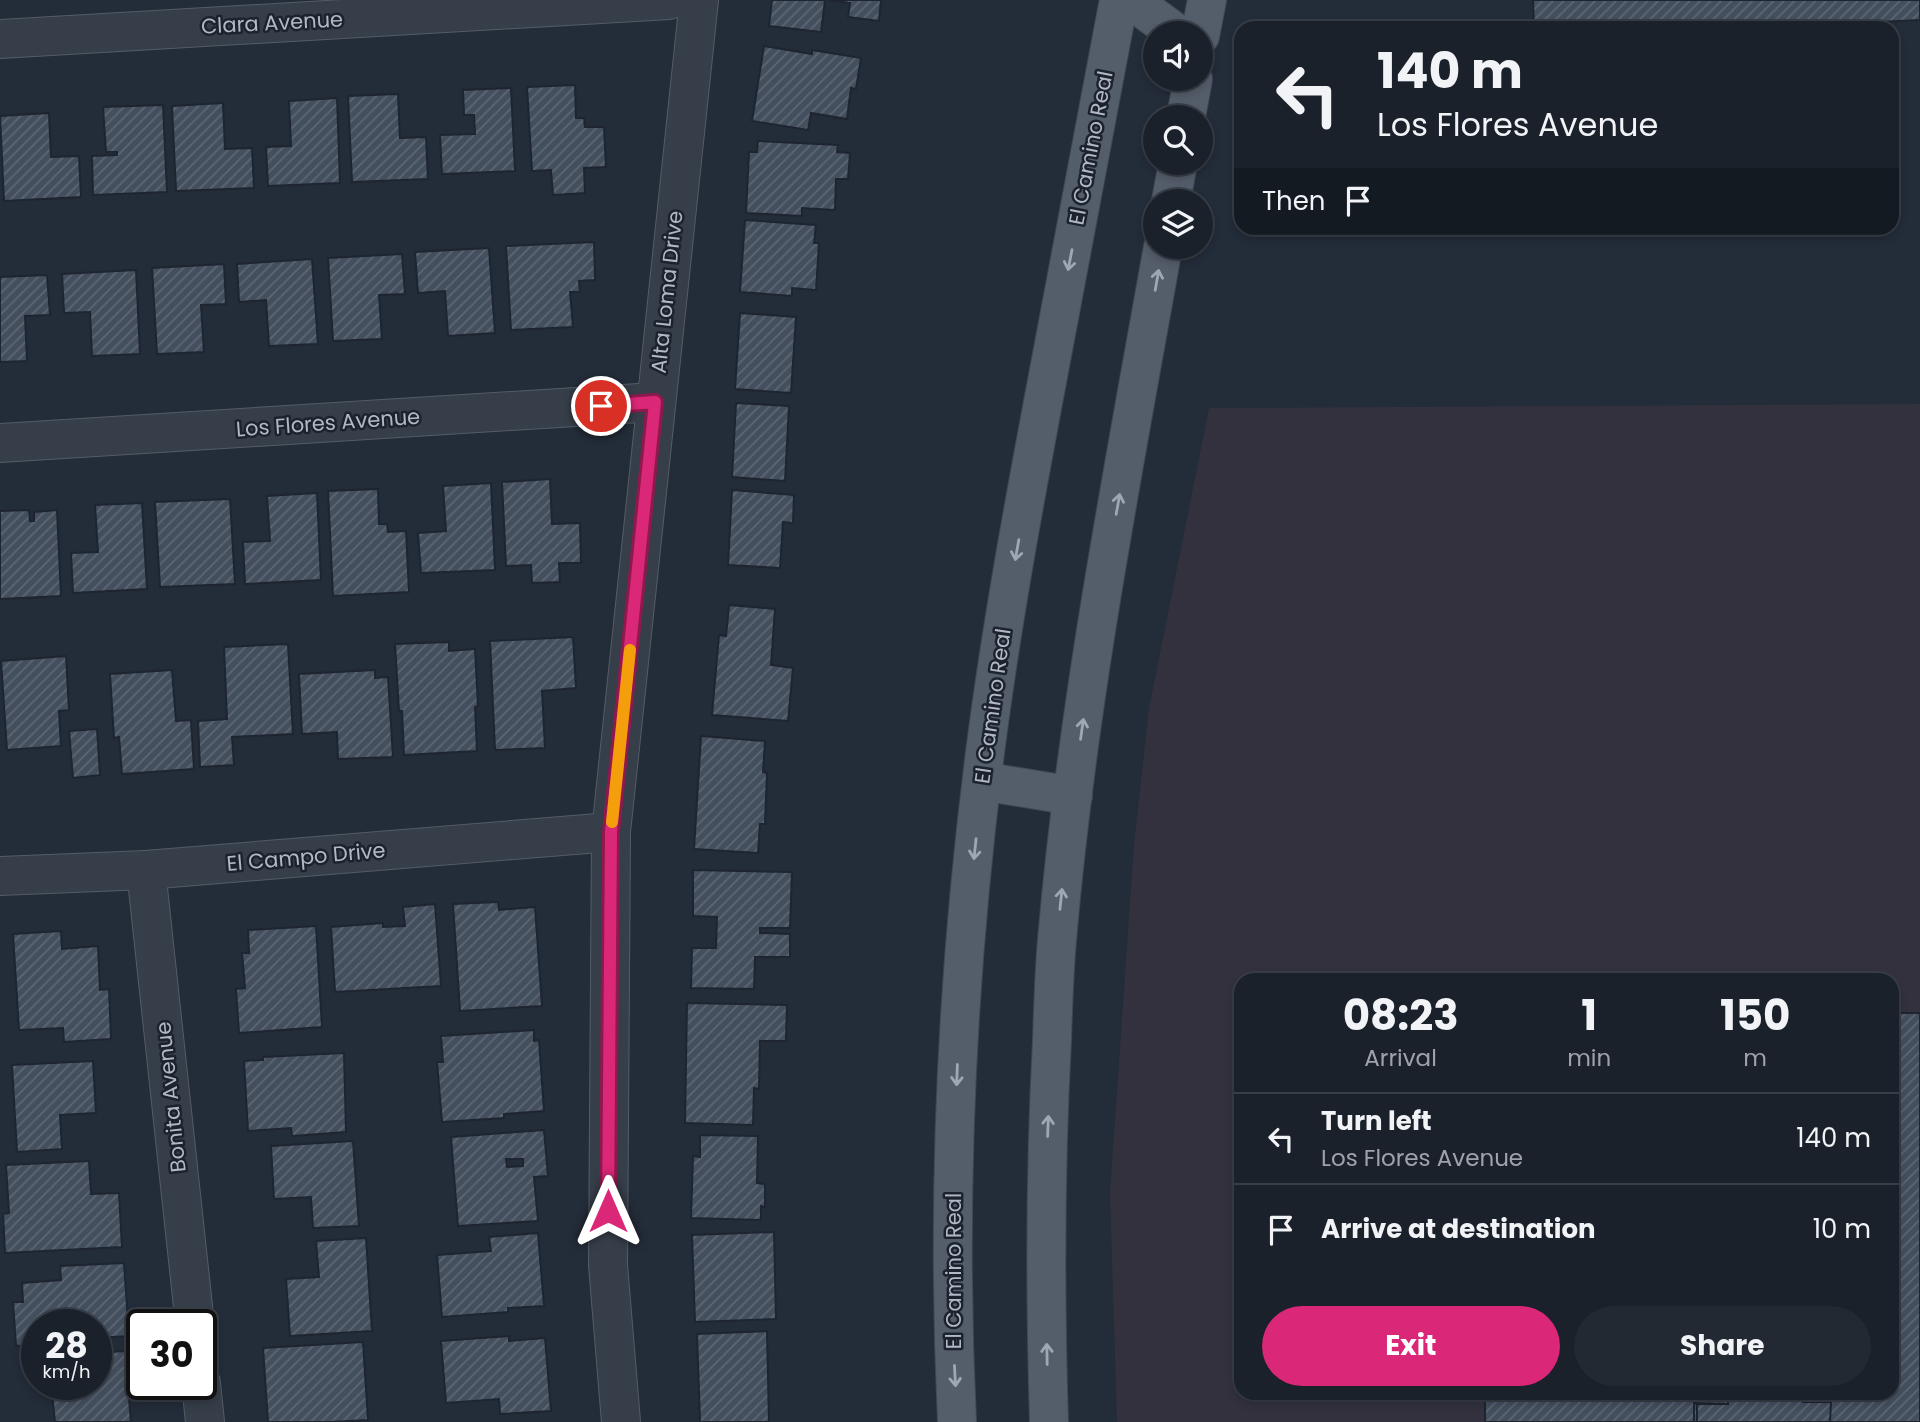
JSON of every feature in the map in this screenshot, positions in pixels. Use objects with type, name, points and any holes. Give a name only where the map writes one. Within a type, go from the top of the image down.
[{"type":"main road","name":"El Camino Real","points":[[957,1422],[953,1351],[953,1221],[957,1071],[982,781],[999,654],[1028,483],[1119,0]]},
{"type":"main road","points":[[1131,0],[1160,21]]},
{"type":"main road","points":[[1203,21],[1207,0]]},
{"type":"main road","points":[[1049,1422],[1046,1218],[1057,942],[1092,652],[1161,259]]},
{"type":"main road","points":[[982,781],[1073,796]]},
{"type":"street","name":"Clara Avenue","points":[[0,39],[670,0]]},
{"type":"street","name":"Alta Loma Drive","points":[[621,1422],[608,1265],[611,832],[699,0]]},
{"type":"street","name":"Los Flores Avenue","points":[[0,443],[655,402]]},
{"type":"street","name":"El Campo Drive","points":[[0,876],[146,870],[611,832]]},
{"type":"street","name":"Bonita Avenue","points":[[146,870],[193,1309]]},
{"type":"street","points":[[203,1400],[205,1422]]},
{"type":"shaded area","points":[[1920,404],[1920,1422],[1117,1422],[1110,1193],[1134,844],[1149,708],[1209,408]]},
{"type":"building","points":[[772,0],[825,0],[821,32],[769,26]]},
{"type":"building","points":[[829,0],[881,0],[879,21],[848,17],[850,3]]},
{"type":"building","points":[[1533,0],[1920,0],[1920,20],[1534,21]]},
{"type":"building","points":[[764,46],[861,58],[856,89],[851,88],[847,119],[811,113],[808,130],[752,121]]},
{"type":"building","points":[[575,85],[576,118],[584,118],[585,127],[604,127],[606,167],[584,168],[585,193],[553,195],[551,170],[532,171],[527,87]]},
{"type":"building","points":[[511,88],[515,171],[442,174],[440,135],[475,134],[474,115],[464,115],[463,90]]},
{"type":"building","points":[[398,94],[400,138],[426,137],[428,179],[352,182],[348,96]]},
{"type":"building","points":[[337,98],[340,183],[268,186],[266,147],[291,146],[289,101]]},
{"type":"building","points":[[223,103],[225,149],[252,148],[254,188],[176,191],[172,106]]},
{"type":"building","points":[[163,105],[167,192],[93,195],[92,156],[117,155],[117,152],[106,152],[103,107]]},
{"type":"building","points":[[49,113],[51,157],[79,156],[81,197],[4,201],[0,116]]},
{"type":"building","points":[[758,141],[838,145],[837,152],[850,153],[848,179],[836,179],[835,210],[802,208],[802,216],[746,213],[749,152],[757,152]]},
{"type":"building","points":[[745,220],[816,225],[814,243],[819,243],[816,290],[792,288],[792,296],[740,292]]},
{"type":"building","points":[[594,242],[595,280],[579,281],[580,292],[570,292],[573,327],[511,330],[506,246]]},
{"type":"building","points":[[489,248],[495,333],[448,336],[445,291],[418,293],[415,252]]},
{"type":"building","points":[[402,254],[405,294],[379,295],[382,339],[333,341],[328,258]]},
{"type":"building","points":[[312,259],[318,344],[269,346],[266,300],[239,302],[237,264]]},
{"type":"building","points":[[224,264],[226,304],[201,305],[204,352],[157,354],[152,268]]},
{"type":"building","points":[[136,270],[140,354],[92,356],[90,312],[64,313],[62,274]]},
{"type":"building","points":[[47,275],[50,315],[25,316],[27,361],[0,362],[0,277]]},
{"type":"building","points":[[740,313],[796,317],[791,393],[735,389]]},
{"type":"building","points":[[736,403],[789,406],[785,481],[732,477]]},
{"type":"building","points":[[550,479],[552,524],[580,523],[581,563],[559,563],[560,582],[532,583],[531,565],[506,566],[502,482]]},
{"type":"building","points":[[491,483],[495,570],[421,573],[418,533],[446,531],[443,486]]},
{"type":"building","points":[[378,489],[379,524],[387,524],[388,532],[406,531],[409,592],[333,596],[328,491]]},
{"type":"building","points":[[732,490],[794,495],[793,523],[783,522],[780,568],[728,565]]},
{"type":"building","points":[[317,493],[321,580],[245,584],[243,542],[270,541],[267,496]]},
{"type":"building","points":[[230,499],[235,584],[160,587],[155,502]]},
{"type":"building","points":[[142,503],[147,589],[73,593],[71,553],[98,552],[95,505]]},
{"type":"building","points":[[29,510],[30,521],[34,521],[34,512],[57,510],[61,596],[0,599],[0,511]]},
{"type":"building","points":[[729,605],[775,609],[771,665],[793,668],[788,721],[712,715],[719,635],[726,636]]},
{"type":"building","points":[[573,637],[576,688],[542,691],[545,748],[495,750],[490,641]]},
{"type":"building","points":[[449,642],[449,651],[475,649],[477,751],[404,755],[395,644]]},
{"type":"building","points":[[288,644],[293,734],[232,737],[234,765],[200,767],[198,721],[227,719],[224,647]]},
{"type":"building","points":[[66,656],[69,710],[59,711],[61,746],[7,750],[1,661]]},
{"type":"building","points":[[172,670],[176,721],[191,720],[194,769],[122,774],[119,737],[114,738],[110,674]]},
{"type":"building","points":[[375,670],[375,678],[388,677],[393,757],[338,759],[337,732],[302,734],[299,674]]},
{"type":"building","points":[[97,729],[100,775],[73,778],[69,731]]},
{"type":"building","points":[[701,736],[765,741],[765,824],[760,824],[758,853],[694,849]]},
{"type":"building","points":[[693,870],[792,872],[790,928],[760,928],[760,933],[790,934],[790,957],[755,957],[754,989],[691,988],[692,948],[716,948],[717,917],[693,916]]},
{"type":"building","points":[[498,902],[499,910],[535,907],[542,1006],[460,1011],[453,904]]},
{"type":"building","points":[[435,904],[441,986],[335,992],[331,927],[383,923],[383,927],[405,926],[403,907]]},
{"type":"building","points":[[316,926],[322,1027],[239,1033],[236,989],[245,988],[242,953],[249,953],[248,930]]},
{"type":"building","points":[[61,931],[62,949],[98,946],[100,990],[109,989],[111,1039],[64,1042],[63,1028],[19,1030],[13,934]]},
{"type":"building","points":[[687,1003],[787,1005],[786,1041],[760,1041],[759,1089],[754,1088],[753,1125],[685,1123]]},
{"type":"building","points":[[1899,1013],[1920,1013],[1920,1422],[1830,1422],[1830,1400],[1899,1400]]},
{"type":"building","points":[[1899,1013],[1920,1013],[1920,1422],[1485,1422],[1485,1400],[1899,1400]]},
{"type":"building","points":[[534,1030],[534,1041],[539,1040],[544,1111],[504,1114],[504,1118],[442,1122],[437,1062],[443,1062],[441,1036]]},
{"type":"building","points":[[344,1053],[346,1132],[292,1136],[291,1128],[248,1131],[244,1061],[263,1060],[263,1057]]},
{"type":"building","points":[[93,1061],[96,1113],[60,1115],[62,1149],[17,1152],[12,1065]]},
{"type":"building","points":[[544,1130],[548,1176],[534,1177],[538,1221],[458,1226],[451,1137]],"holes":[[[506,1159],[523,1159],[523,1166],[507,1167]]]},
{"type":"building","points":[[700,1135],[758,1136],[757,1183],[765,1184],[765,1207],[761,1206],[761,1220],[691,1218],[693,1156],[700,1157]]},
{"type":"building","points":[[353,1141],[359,1226],[313,1228],[311,1197],[274,1199],[271,1146]]},
{"type":"building","points":[[89,1161],[91,1194],[119,1193],[122,1247],[5,1253],[3,1214],[9,1213],[6,1165]]},
{"type":"building","points":[[774,1232],[776,1319],[695,1322],[692,1235]]},
{"type":"building","points":[[538,1233],[544,1306],[508,1308],[508,1312],[442,1317],[437,1255],[491,1251],[489,1237]]},
{"type":"building","points":[[366,1238],[372,1331],[290,1336],[286,1279],[319,1277],[316,1241]]},
{"type":"building","points":[[124,1263],[126,1336],[112,1337],[112,1309],[21,1309],[21,1346],[16,1346],[13,1302],[23,1302],[22,1283],[61,1280],[60,1266]]},
{"type":"building","points":[[767,1331],[769,1422],[700,1422],[697,1334]]},
{"type":"building","points":[[509,1336],[509,1341],[545,1338],[551,1411],[500,1414],[499,1399],[446,1403],[441,1341]]},
{"type":"building","points":[[363,1342],[368,1420],[268,1422],[263,1348]]},
{"type":"building","points":[[125,1351],[126,1400],[129,1400],[131,1422],[55,1422],[53,1400],[112,1400],[112,1352]]},
{"type":"building","points":[[1485,1400],[1728,1400],[1728,1404],[1694,1403],[1694,1422],[1485,1422]]},
{"type":"building","points":[[1728,1400],[1831,1402],[1830,1422],[1697,1422],[1697,1404],[1728,1404]]},
{"type":"building","points":[[1831,1400],[1831,1402],[1803,1402]]},
{"type":"slow traffic","points":[[612,822],[630,650]]},
{"type":"route","points":[[601,406],[655,402],[611,832],[608,1211]]}]
